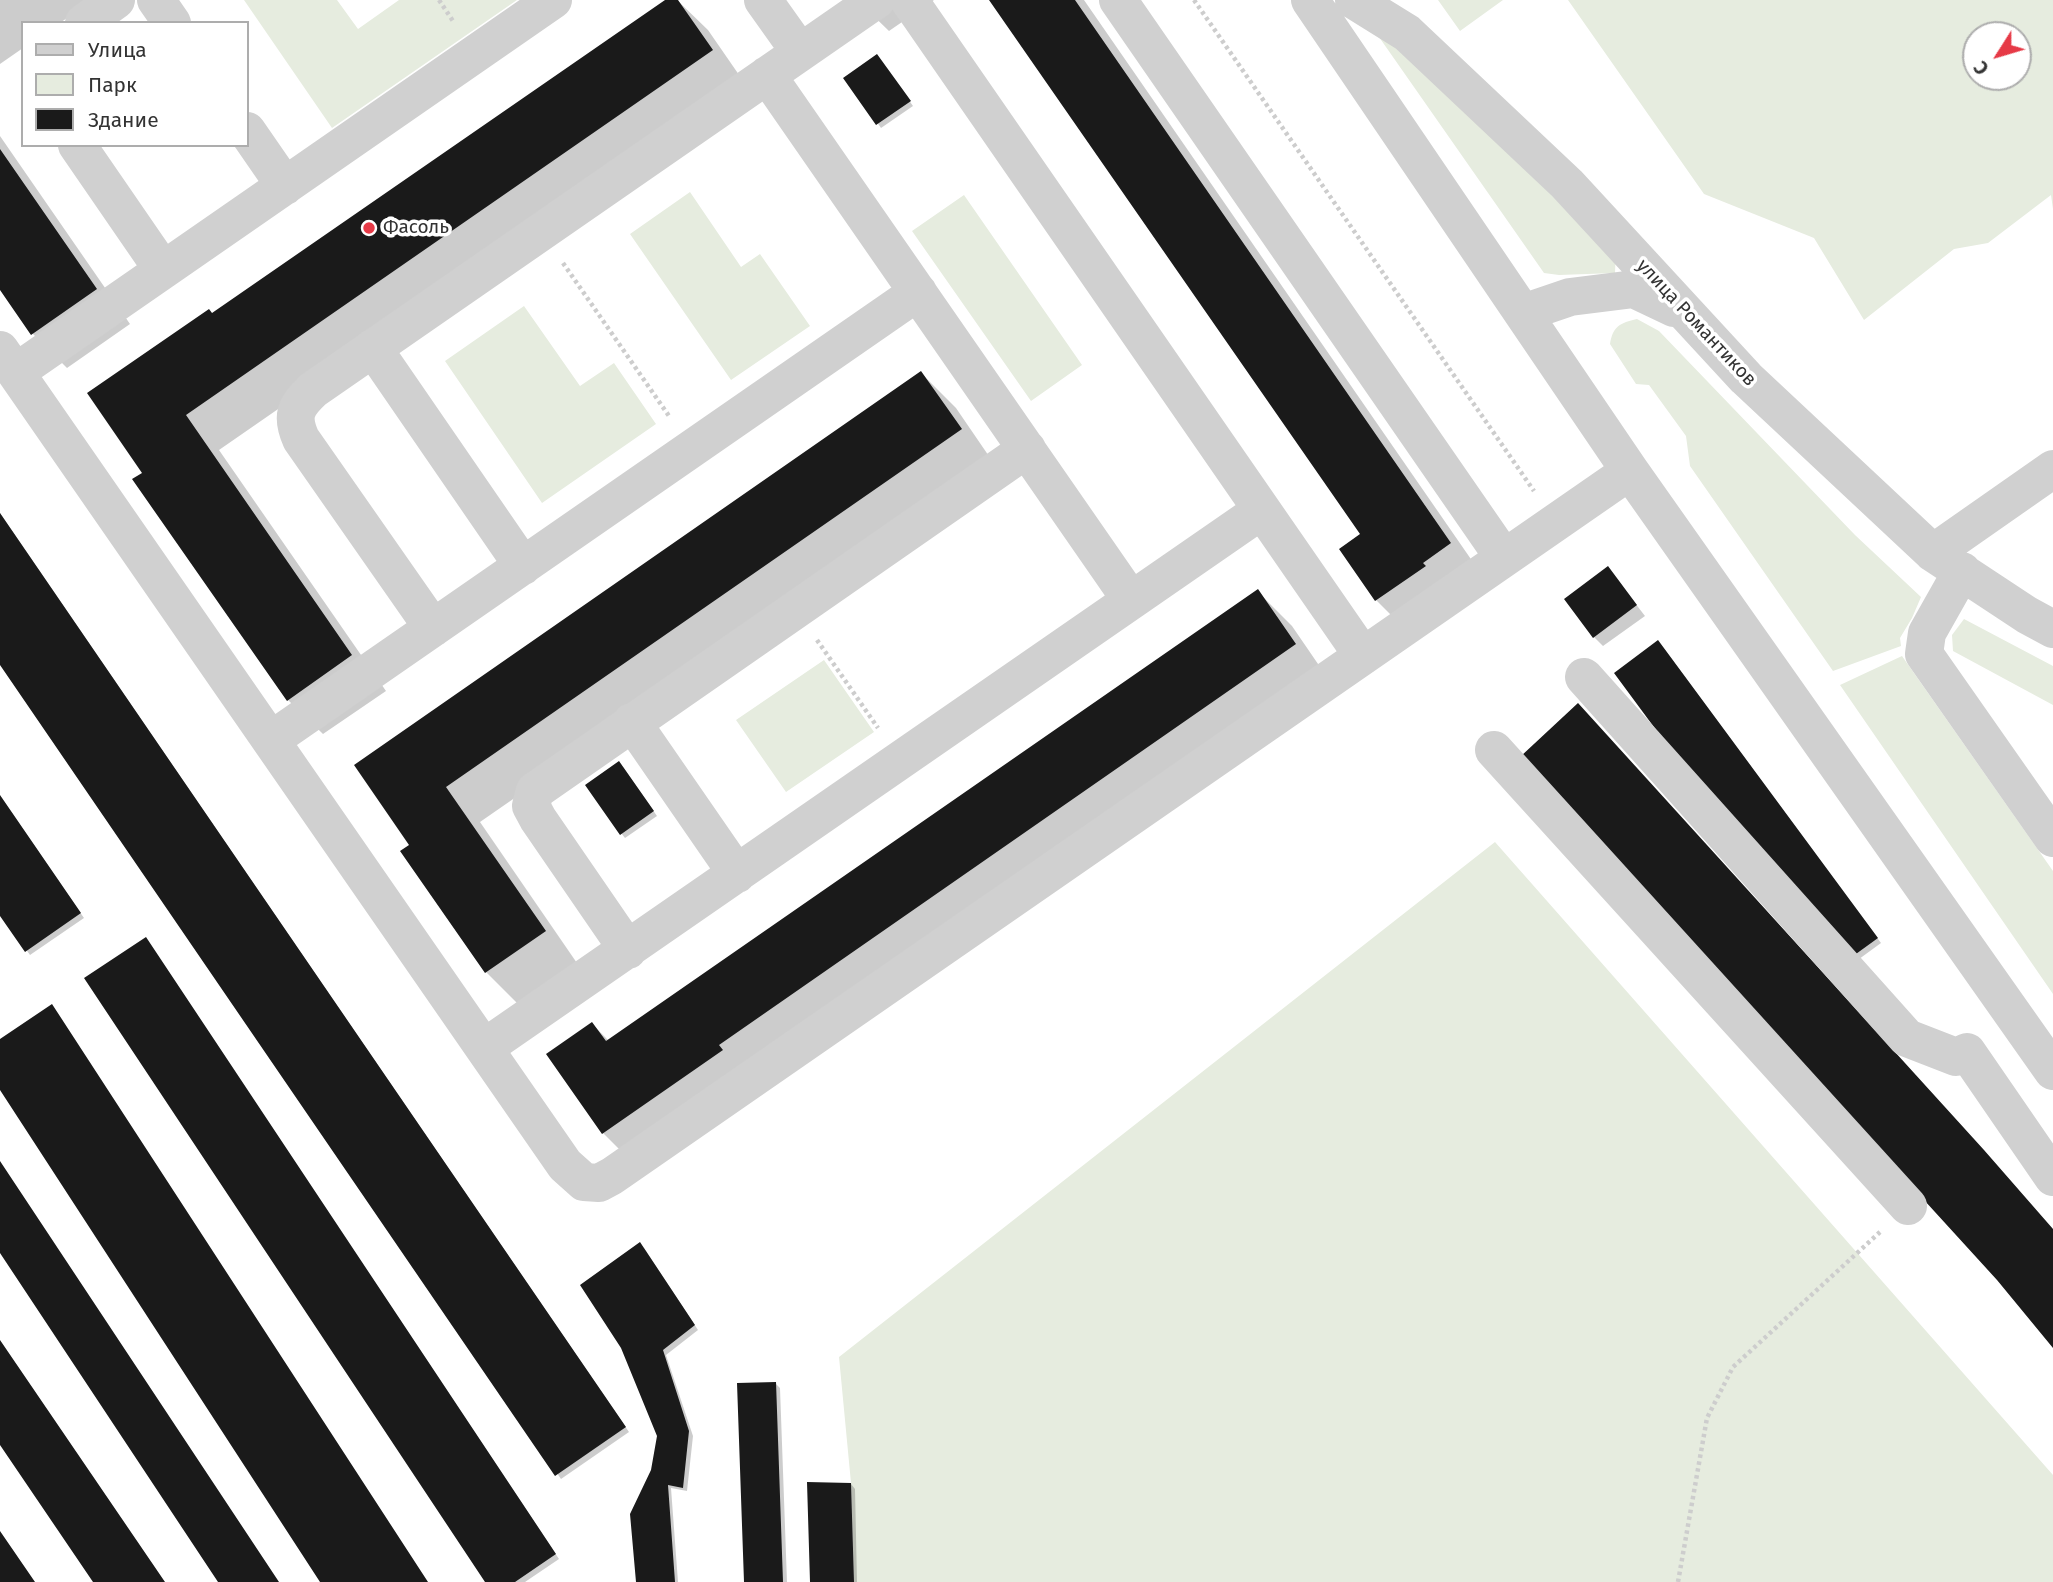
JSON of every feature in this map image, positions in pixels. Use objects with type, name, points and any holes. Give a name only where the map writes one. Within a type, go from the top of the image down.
[{"type":"street","points":[[87,21],[117,0]]},
{"type":"street","points":[[156,0],[171,21]]},
{"type":"street","points":[[553,0],[163,270],[8,361],[565,1165],[584,1182],[599,1183],[612,1176],[1630,471]]},
{"type":"street","points":[[763,0],[800,52]]},
{"type":"street","points":[[433,628],[301,439],[295,424],[299,404],[373,348],[876,0]]},
{"type":"street","points":[[909,0],[1363,656]]},
{"type":"street","points":[[1118,0],[1504,558]]},
{"type":"street","points":[[1310,0],[1630,471],[2053,1071]]},
{"type":"street","name":"улица Романтиков","points":[[1354,0],[1407,33],[1557,175],[1746,378],[1948,562],[2027,615],[2053,629]]},
{"type":"street","points":[[767,75],[1131,600]]},
{"type":"street","points":[[248,132],[285,186]]},
{"type":"street","points":[[78,147],[163,270]]},
{"type":"street","points":[[1523,313],[1570,297],[1634,289],[1686,313]]},
{"type":"street","points":[[271,740],[918,292]]},
{"type":"street","points":[[373,348],[523,566]]},
{"type":"street","points":[[628,950],[538,819],[531,806],[535,791],[1027,449]]},
{"type":"street","points":[[2053,469],[1948,562],[1927,633],[1924,654],[2053,838]]},
{"type":"street","points":[[484,1048],[1262,510]]},
{"type":"street","points":[[1584,677],[1908,1038],[1956,1057],[1967,1052],[2053,1177]]},
{"type":"street","points":[[632,722],[737,874]]},
{"type":"street","points":[[1494,750],[1908,1206]]},
{"type":"path","points":[[1194,0],[1556,522]]},
{"type":"path","points":[[541,232],[692,449]]},
{"type":"path","points":[[796,609],[900,760]]},
{"type":"path","points":[[1678,1582],[1707,1418],[1733,1367],[1908,1206]]},
{"type":"green space","points":[[244,0],[337,0],[358,29],[399,0],[517,0],[332,128]]},
{"type":"green space","points":[[1438,0],[1503,0],[1460,31]]},
{"type":"green space","points":[[1568,0],[2053,0],[2053,209],[2051,195],[1988,243],[1954,249],[1864,320],[1814,238],[1704,194]]},
{"type":"green space","points":[[1379,37],[1400,49],[1616,248],[1615,273],[1544,273]]},
{"type":"green space","points":[[690,192],[741,267],[760,254],[810,326],[731,380],[630,234]]},
{"type":"green space","points":[[964,195],[1082,365],[1031,401],[912,231]]},
{"type":"green space","points":[[524,306],[580,386],[614,363],[656,424],[542,503],[445,361]]},
{"type":"green space","points":[[1637,319],[1659,331],[1855,535],[1921,597],[1900,638],[1901,646],[1833,671],[1690,466],[1686,436],[1649,385],[1636,384],[1610,344],[1618,326]]},
{"type":"green space","points":[[1964,619],[2053,666],[2053,705],[1953,651],[1952,635]]},
{"type":"green space","points":[[1902,656],[2053,871],[2053,994],[1840,685]]},
{"type":"green space","points":[[824,660],[874,732],[786,792],[736,720]]},
{"type":"green space","points":[[1495,842],[2053,1475],[2053,1582],[854,1582],[851,1483],[839,1357]]},
{"type":"building","points":[[665,0],[678,0],[713,50],[186,415],[352,655],[287,701],[132,479],[142,473],[87,393],[209,309],[212,313]]},
{"type":"building","points":[[989,0],[1075,0],[1451,543],[1423,563],[1426,566],[1375,601],[1339,549],[1360,534]]},
{"type":"building","points":[[877,54],[911,101],[876,125],[843,78]]},
{"type":"building","points":[[0,149],[97,289],[31,335],[0,290]]},
{"type":"building","points":[[921,371],[962,429],[446,787],[546,931],[485,973],[400,851],[409,845],[354,765]]},
{"type":"building","points":[[0,513],[626,1427],[555,1476],[0,665]]},
{"type":"building","points":[[1608,566],[1637,605],[1593,638],[1564,599]]},
{"type":"building","points":[[1258,589],[1296,644],[719,1045],[723,1050],[602,1134],[546,1054],[592,1022],[606,1041]]},
{"type":"building","points":[[1658,640],[1878,938],[1849,959],[1744,849],[1614,673]]},
{"type":"building","points":[[1578,703],[2053,1229],[2053,1348],[1997,1280],[1520,757]]},
{"type":"building","points":[[619,761],[654,811],[620,835],[585,785]]},
{"type":"building","points":[[0,795],[81,913],[25,952],[0,916]]},
{"type":"building","points":[[146,937],[556,1554],[515,1582],[485,1582],[84,978]]},
{"type":"building","points":[[52,1004],[428,1582],[320,1582],[0,1090],[0,1039]]},
{"type":"building","points":[[0,1161],[279,1582],[218,1582],[0,1253]]},
{"type":"building","points":[[640,1242],[695,1325],[663,1350],[689,1431],[683,1488],[668,1485],[675,1582],[636,1582],[630,1514],[651,1470],[657,1436],[621,1348],[580,1285]]},
{"type":"building","points":[[0,1340],[165,1582],[93,1582],[0,1445]]},
{"type":"building","points":[[776,1382],[783,1582],[744,1582],[737,1383]]},
{"type":"building","points":[[807,1482],[851,1483],[854,1582],[810,1582]]},
{"type":"building","points":[[0,1531],[35,1582],[0,1582]]},
{"type":"place","name":"Фасоль","points":[[369,228]]}]
